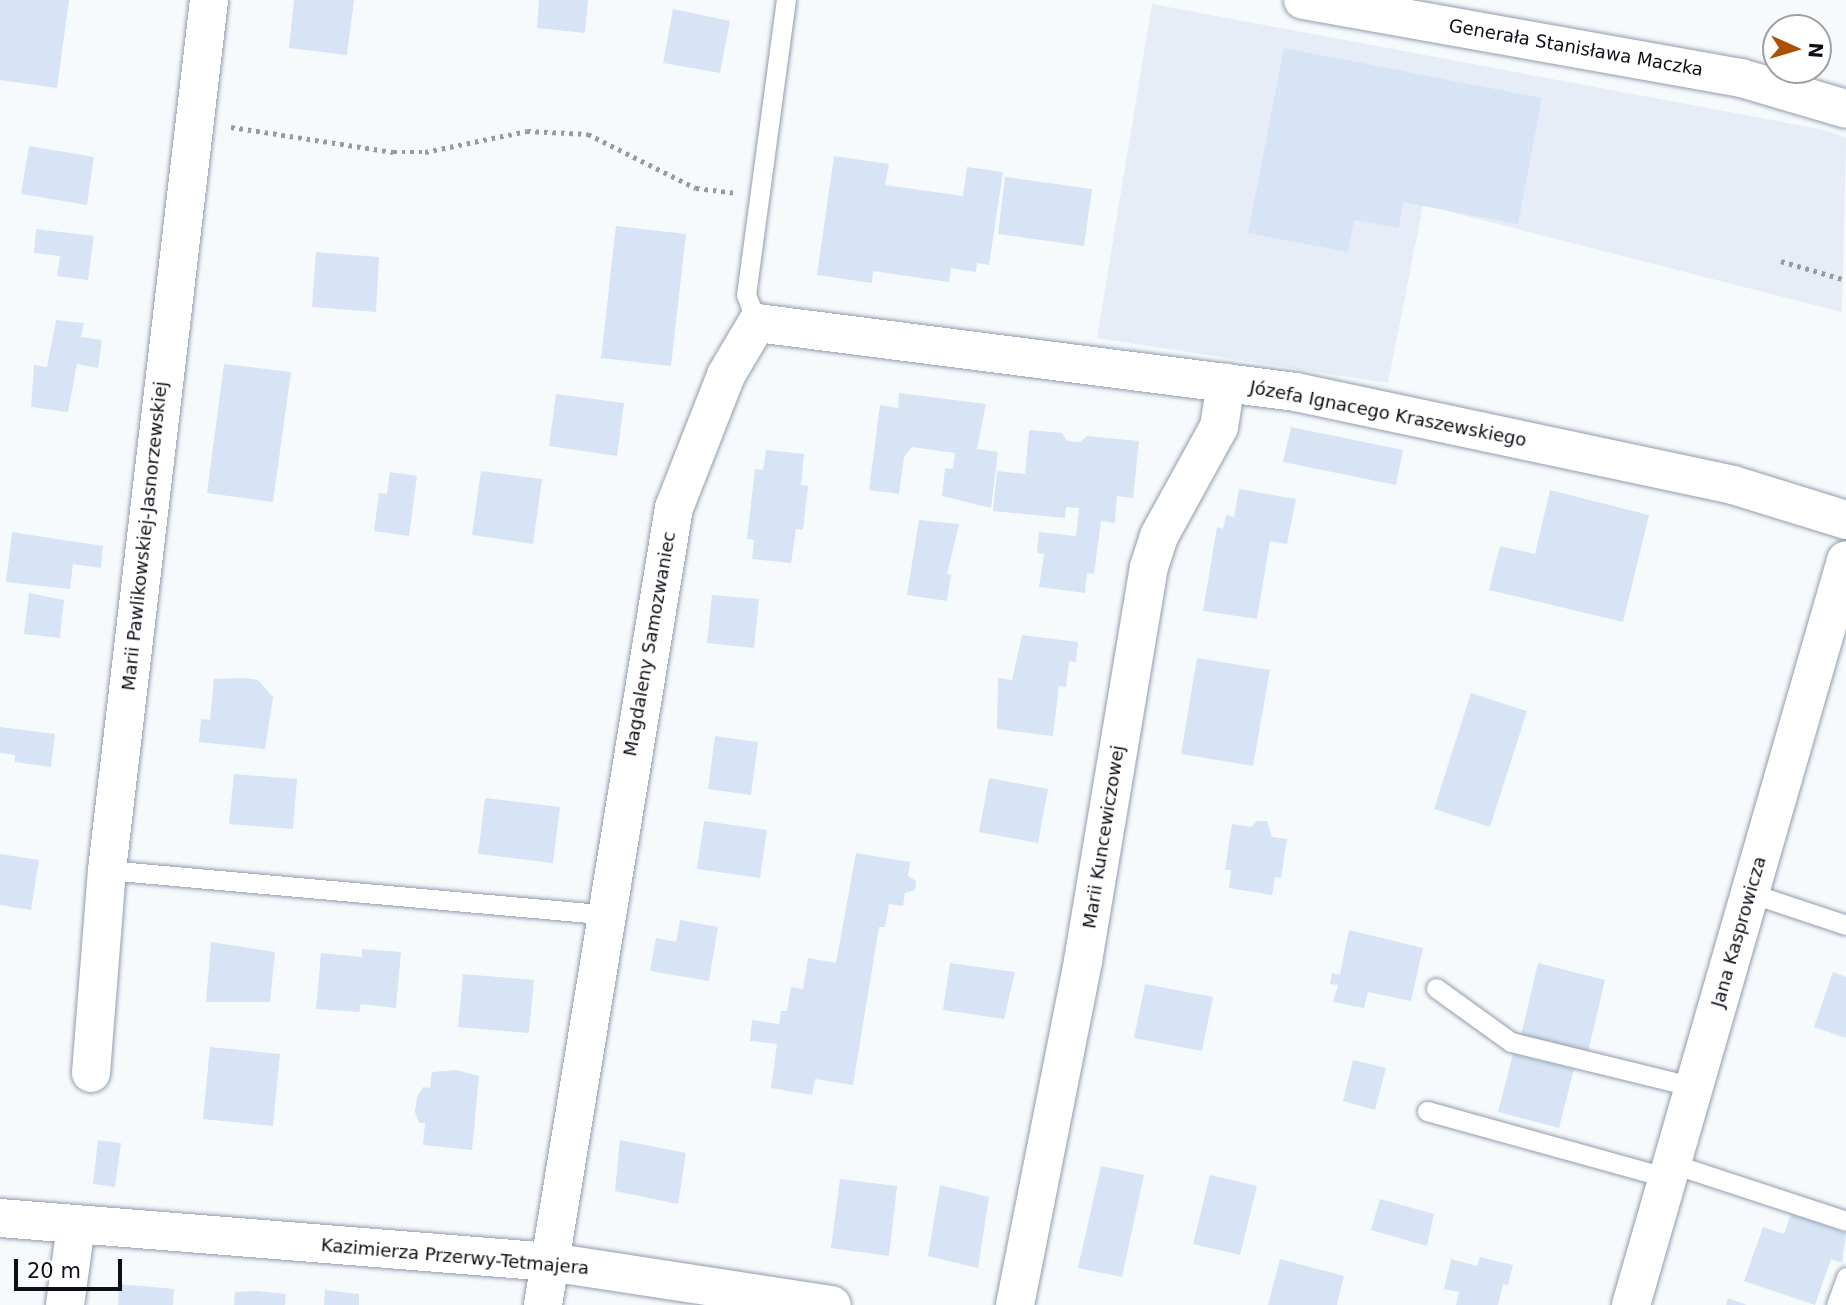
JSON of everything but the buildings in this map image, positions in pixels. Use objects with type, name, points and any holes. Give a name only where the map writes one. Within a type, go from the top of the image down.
[{"type":"street","name":"Marii Pawlikowskiej-Jasnorzewskiej","points":[[91,1073],[107,870],[209,0]]},
{"type":"street","name":"Generała Stanisława Maczka","points":[[1303,0],[1741,78],[1846,109]]},
{"type":"street","name":"Józefa Ignacego Kraszewskiego","points":[[757,323],[1296,392],[1733,485],[1846,520]]},
{"type":"street","name":"Magdaleny Samozwaniec","points":[[543,1305],[604,914],[674,508],[726,374],[757,323]]},
{"type":"street","name":"Marii Kuncewiczowej","points":[[1015,1305],[1083,961],[1149,567],[1159,537],[1219,428],[1226,383]]},
{"type":"street","name":"Jana Kasprowicza","points":[[1631,1305],[1846,559]]},
{"type":"street","name":"Kazimierza Przerwy-Tetmajera","points":[[0,1218],[550,1262],[832,1305]]},
{"type":"street","points":[[65,1305],[76,1226]]},
{"type":"lane","points":[[757,323],[746,295],[786,0]]},
{"type":"lane","points":[[107,870],[604,914]]},
{"type":"lane","points":[[1750,893],[1846,925]]},
{"type":"lane","points":[[1436,988],[1511,1042],[1694,1087]]},
{"type":"lane","points":[[1427,1111],[1671,1171],[1846,1221]]},
{"type":"lane","points":[[1836,1305],[1846,1277]]},
{"type":"path","points":[[193,121],[393,152],[425,152],[527,131],[589,134],[696,188],[759,196]]},
{"type":"path","points":[[1782,261],[1846,280]]},
{"type":"shaded area","points":[[1152,4],[1825,130],[1846,138],[1842,312],[1423,205],[1388,383],[1097,338]]}]
